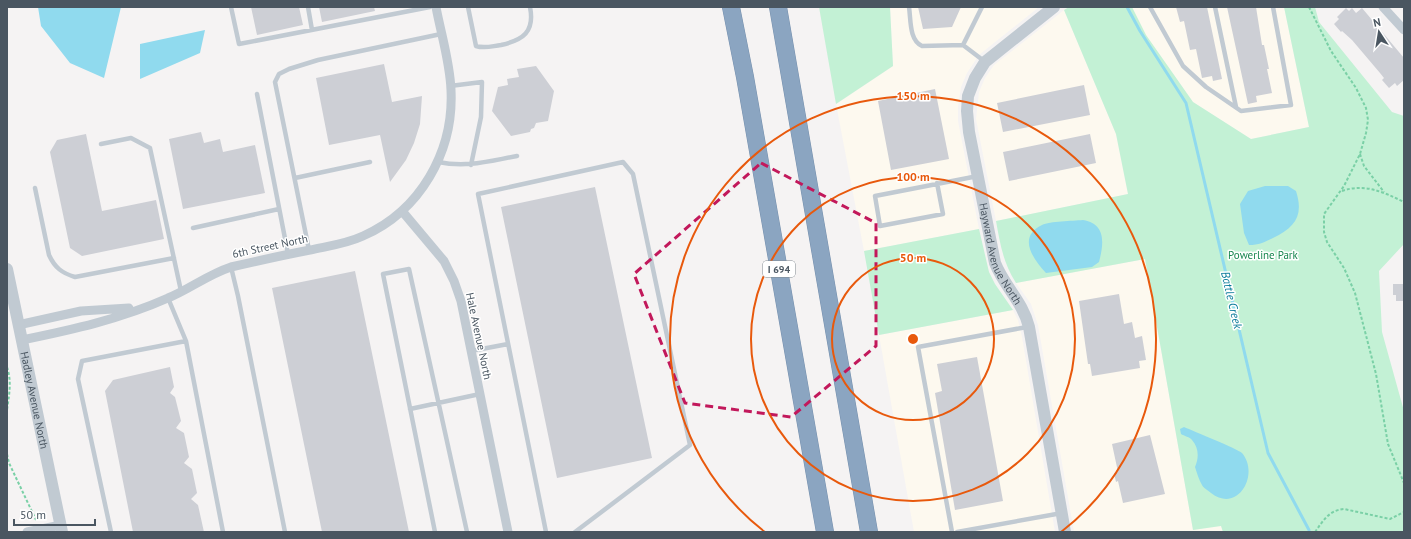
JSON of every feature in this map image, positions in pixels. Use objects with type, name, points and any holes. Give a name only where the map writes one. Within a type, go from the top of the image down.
[{"type":"highway","name":"I 694","points":[[731,7],[748,92],[825,532]]},
{"type":"highway","points":[[778,7],[869,532]]},
{"type":"street","points":[[402,211],[417,195],[438,162],[451,117],[450,86],[436,7]]},
{"type":"street","points":[[1383,7],[1404,30]]},
{"type":"street","name":"Hayward Avenue North","points":[[1049,8],[985,62],[972,83],[967,105],[968,126],[996,265],[1002,278],[1022,308],[1029,327],[1065,532]]},
{"type":"street","name":"6th Street North","points":[[22,340],[83,327],[142,308],[168,298],[213,273],[230,267],[343,243],[363,236],[384,225],[402,211]]},
{"type":"street","name":"Hale Avenue North","points":[[402,211],[432,246],[447,268],[461,301],[508,532]]},
{"type":"street","name":"Hadley Avenue North","points":[[7,269],[61,528]]},
{"type":"street","name":"6th Street North","points":[[18,325],[81,311],[142,308]]},
{"type":"street","points":[[27,532],[61,528]]},
{"type":"lane","points":[[232,7],[239,44],[430,7]]},
{"type":"lane","points":[[308,7],[312,30]]},
{"type":"lane","points":[[398,7],[399,13]]},
{"type":"lane","points":[[468,7],[476,46],[484,48],[516,42],[524,37],[532,19],[530,7]]},
{"type":"lane","points":[[909,7],[913,38],[917,44],[922,46],[962,45],[985,62]]},
{"type":"lane","points":[[962,45],[982,7]]},
{"type":"lane","points":[[1150,7],[1184,66],[1206,87],[1241,111],[1291,105],[1273,7]]},
{"type":"lane","points":[[1215,7],[1236,108]]},
{"type":"lane","points":[[309,250],[275,82],[279,74],[289,69],[318,60],[441,34]]},
{"type":"lane","points":[[450,86],[482,82],[481,117],[471,165]]},
{"type":"lane","points":[[257,94],[288,254]]},
{"type":"lane","points":[[101,144],[130,138],[150,148],[182,291]]},
{"type":"lane","points":[[438,162],[452,165],[471,165],[517,156]]},
{"type":"lane","points":[[295,178],[370,162]]},
{"type":"lane","points":[[546,532],[478,194],[623,162],[633,174],[690,445],[575,532]]},
{"type":"lane","points":[[937,183],[943,214],[880,226],[875,196],[937,183],[978,176]]},
{"type":"lane","points":[[35,188],[49,255],[54,265],[64,273],[76,277],[174,258]]},
{"type":"lane","points":[[193,228],[279,209]]},
{"type":"lane","points":[[230,267],[238,296],[285,532]]},
{"type":"lane","points":[[435,532],[383,274],[409,269],[467,532]]},
{"type":"lane","points":[[168,298],[186,341],[223,532]]},
{"type":"lane","points":[[952,532],[918,347],[1029,327]]},
{"type":"lane","points":[[111,532],[78,379],[82,361],[186,341]]},
{"type":"lane","points":[[471,351],[508,344]]},
{"type":"lane","points":[[410,408],[480,394]]},
{"type":"lane","points":[[957,532],[1062,513]]},
{"type":"path","points":[[1309,7],[1324,39],[1356,88],[1366,108],[1367,126],[1360,154],[1341,192],[1328,206],[1324,214],[1324,232],[1327,242],[1344,268],[1355,293],[1376,374],[1388,444],[1404,483]]},
{"type":"path","points":[[1360,154],[1364,166],[1385,193]]},
{"type":"path","points":[[1341,192],[1357,187],[1366,187],[1385,193],[1404,202]]},
{"type":"path","points":[[7,367],[10,377],[7,410]]},
{"type":"path","points":[[7,454],[9,463],[37,522]]},
{"type":"path","points":[[1315,532],[1330,513],[1336,509],[1344,509],[1390,519],[1404,512]]},
{"type":"highlighted area","points":[[761,163],[876,223],[876,346],[791,417],[685,403],[634,274]]},
{"type":"shaded area","points":[[890,7],[1039,7],[979,55],[967,73],[961,87],[958,107],[958,121],[979,229],[864,251],[836,104],[893,66]]},
{"type":"shaded area","points":[[1132,7],[1284,7],[1309,127],[1251,139],[1193,102],[1146,35]]},
{"type":"shaded area","points":[[1064,10],[1116,134],[1128,194],[996,221],[976,119],[979,92],[985,78],[994,65]]},
{"type":"shaded area","points":[[1145,259],[1193,530],[1221,525],[1223,532],[1074,532],[1038,325],[1031,304],[1016,283]]},
{"type":"shaded area","points":[[1013,310],[1018,320],[1022,337],[1055,532],[914,532],[879,335]]},
{"type":"green space","points":[[819,7],[890,7],[893,66],[836,104]]},
{"type":"green space","name":"Powerline Park","points":[[1069,7],[1132,7],[1146,35],[1193,102],[1251,139],[1309,127],[1284,7],[1315,7],[1319,22],[1392,112],[1404,116],[1404,244],[1379,271],[1382,332],[1404,411],[1404,532],[1223,532],[1221,526],[1193,530],[1145,259],[1016,283],[1005,260],[996,221],[1128,194],[1116,134],[1064,10]]},
{"type":"green space","points":[[979,229],[989,272],[995,284],[1013,310],[879,335],[864,251]]},
{"type":"water","points":[[38,7],[121,7],[104,78],[70,63],[41,26]]},
{"type":"water","points":[[205,30],[200,53],[140,79],[140,44]]},
{"type":"water","points":[[1265,186],[1288,186],[1296,191],[1299,207],[1298,214],[1292,225],[1281,234],[1262,243],[1249,245],[1244,233],[1240,204],[1248,191]]},
{"type":"water","points":[[1083,220],[1096,226],[1102,235],[1102,248],[1099,262],[1092,267],[1046,273],[1032,255],[1030,248],[1030,236],[1034,230],[1046,224]]},
{"type":"water","points":[[1184,427],[1242,453],[1247,462],[1249,471],[1243,489],[1237,495],[1230,499],[1221,498],[1211,493],[1203,486],[1195,467],[1198,457],[1197,450],[1191,439],[1181,434],[1180,429]]},
{"type":"building","points":[[251,7],[299,7],[303,25],[257,35]]},
{"type":"building","points":[[319,7],[374,7],[375,11],[322,22]]},
{"type":"building","points":[[918,7],[961,7],[952,27],[923,29]]},
{"type":"building","points":[[1176,7],[1207,7],[1222,79],[1213,81],[1212,76],[1202,78],[1196,49],[1190,50],[1184,21],[1180,22]]},
{"type":"building","points":[[1227,7],[1256,7],[1262,45],[1264,45],[1269,69],[1267,69],[1272,93],[1256,96],[1257,102],[1248,104]]},
{"type":"building","points":[[1346,8],[1349,11],[1352,8],[1356,13],[1362,8],[1404,58],[1404,80],[1397,86],[1395,83],[1389,88],[1382,80],[1384,78],[1352,40],[1342,31],[1341,32],[1334,24],[1339,19],[1337,17]]},
{"type":"building","points":[[384,64],[392,102],[422,96],[420,124],[414,143],[406,160],[390,182],[380,135],[329,145],[316,78]]},
{"type":"building","points":[[536,66],[554,91],[548,121],[536,123],[530,132],[511,136],[492,111],[498,87],[508,85],[507,79],[519,77],[517,69]]},
{"type":"building","points":[[1084,85],[1090,115],[1003,132],[997,103]]},
{"type":"building","points":[[935,89],[949,159],[891,170],[878,101]]},
{"type":"building","points":[[201,132],[204,143],[220,139],[223,152],[255,145],[265,193],[183,209],[169,139]]},
{"type":"building","points":[[86,134],[102,211],[156,200],[164,239],[82,256],[70,248],[50,152],[57,140]]},
{"type":"building","points":[[1090,134],[1096,163],[1009,181],[1003,152]]},
{"type":"building","points":[[595,187],[652,458],[557,478],[501,207]]},
{"type":"building","points":[[355,271],[409,532],[322,532],[272,288]]},
{"type":"building","points":[[1393,284],[1404,284],[1404,301],[1396,301],[1396,295],[1393,295]]},
{"type":"building","points":[[1119,294],[1124,324],[1132,322],[1135,338],[1142,336],[1146,360],[1139,361],[1140,368],[1092,376],[1090,364],[1088,364],[1079,301]]},
{"type":"building","points":[[977,357],[1003,501],[955,510],[935,393],[942,391],[937,364]]},
{"type":"building","points":[[170,367],[174,387],[170,393],[175,397],[181,421],[176,428],[184,433],[189,457],[184,463],[192,469],[197,493],[191,499],[198,505],[204,532],[133,532],[105,391],[113,380]]},
{"type":"building","points":[[1150,435],[1165,494],[1123,503],[1118,481],[1116,482],[1114,473],[1118,472],[1112,444]]},
{"type":"waterway","name":"Battle Creek","points":[[1127,7],[1140,31],[1186,103],[1268,453],[1309,530]]}]
